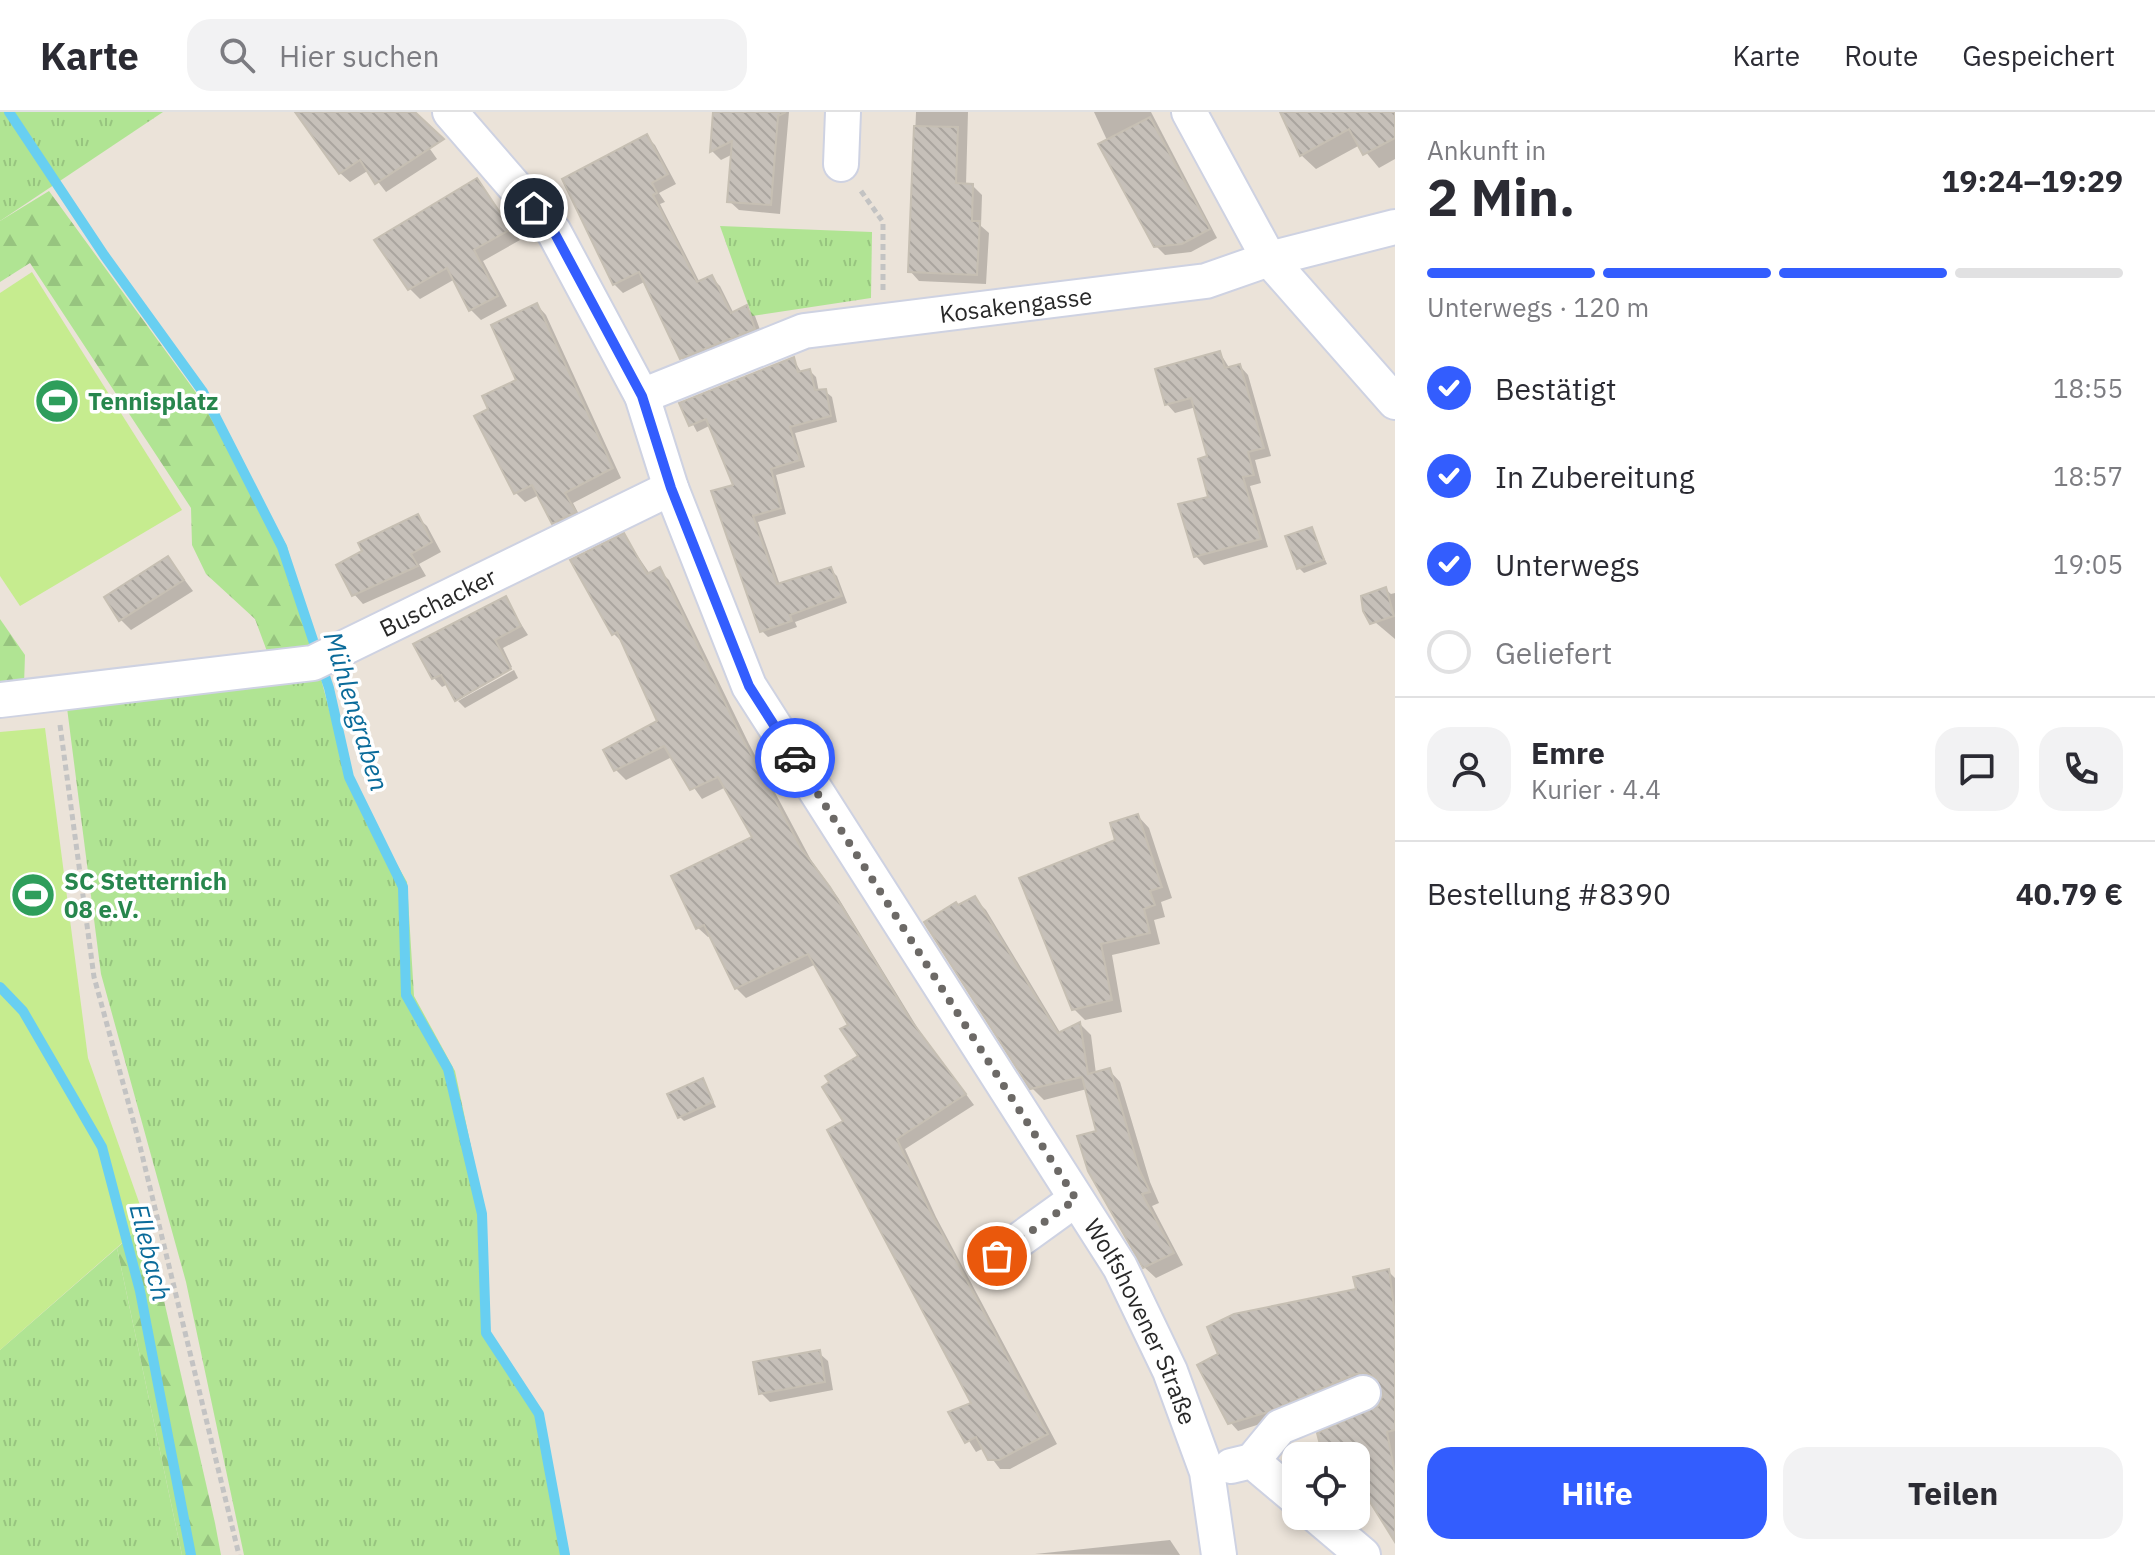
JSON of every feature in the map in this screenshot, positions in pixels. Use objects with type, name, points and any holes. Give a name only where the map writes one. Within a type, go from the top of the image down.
[{"type":"street","name":"Wolfshovener Straße","points":[[450,112],[554,232],[642,396],[671,488],[749,686],[1120,1267],[1170,1371],[1207,1472],[1219,1555]]},
{"type":"street","points":[[841,164],[843,112]]},
{"type":"street","points":[[1189,112],[1269,259],[1395,402]]},
{"type":"street","name":"Kosakengasse","points":[[642,396],[804,331],[1206,281],[1269,259],[1395,227]]},
{"type":"street","name":"Buschacker","points":[[0,700],[320,660],[671,488]]},
{"type":"street","points":[[997,1256],[1076,1199]]},
{"type":"street","points":[[1207,1472],[1252,1461],[1280,1427],[1363,1393]]},
{"type":"street","points":[[1252,1461],[1282,1486]]},
{"type":"street","points":[[1334,1530],[1363,1555]]},
{"type":"path","points":[[841,164],[883,222],[883,319]]},
{"type":"path","points":[[55,693],[94,977],[138,1138],[239,1555]]},
{"type":"green space","points":[[0,112],[163,112],[0,221]]},
{"type":"green space","points":[[49,191],[197,394],[287,546],[314,651],[268,654],[255,619],[206,574],[192,545],[191,508],[30,263],[0,282],[0,221]]},
{"type":"green space","points":[[720,226],[872,232],[871,298],[752,316]]},
{"type":"green space","name":"Tennisplatz","points":[[32,272],[182,510],[20,606],[0,576],[0,293]]},
{"type":"green space","points":[[0,619],[25,655],[24,685],[0,688]]},
{"type":"green space","points":[[320,675],[347,777],[407,882],[414,996],[455,1071],[485,1213],[489,1332],[542,1411],[568,1555],[244,1555],[186,1282],[101,974],[66,700]]},
{"type":"green space","name":"SC Stetternich 08 e.V.","points":[[45,728],[88,1058],[146,1222],[0,1350],[0,732]]},
{"type":"green space","points":[[146,1222],[221,1555],[182,1555],[117,1248]]},
{"type":"green space","points":[[117,1248],[182,1555],[0,1555],[0,1350]]},
{"type":"building","points":[[295,112],[415,112],[444,139],[375,184],[360,160],[339,174]]},
{"type":"building","points":[[713,112],[786,112],[778,116],[771,205],[727,202],[732,141],[710,152]]},
{"type":"building","points":[[1280,112],[1395,112],[1395,138],[1363,155],[1349,129],[1300,156]]},
{"type":"building","points":[[1150,117],[1210,229],[1182,244],[1154,247],[1098,144]]},
{"type":"building","points":[[914,126],[958,127],[956,183],[973,184],[972,221],[980,221],[977,275],[908,272]]},
{"type":"building","points":[[647,134],[668,174],[652,183],[657,193],[653,195],[697,282],[712,275],[731,313],[747,305],[755,329],[680,359],[639,272],[613,285],[562,179]]},
{"type":"building","points":[[477,178],[511,229],[474,250],[498,296],[469,311],[447,268],[408,290],[374,240]]},
{"type":"building","points":[[537,303],[613,468],[565,493],[576,512],[552,524],[532,485],[514,494],[474,416],[488,409],[482,396],[516,380],[491,325]]},
{"type":"building","points":[[1220,351],[1225,368],[1240,364],[1264,448],[1248,452],[1254,475],[1243,477],[1261,539],[1194,557],[1178,504],[1208,497],[1198,459],[1207,456],[1191,398],[1165,405],[1155,369]]},
{"type":"building","points":[[794,357],[798,372],[810,369],[815,390],[826,389],[831,416],[790,427],[800,460],[771,469],[781,508],[753,516],[777,584],[831,567],[842,596],[790,615],[792,621],[760,632],[711,491],[733,485],[706,419],[689,426],[679,403]]},
{"type":"building","points":[[418,514],[432,542],[411,554],[418,566],[352,596],[336,565],[362,551],[358,543]]},
{"type":"building","points":[[1312,527],[1324,560],[1297,569],[1285,536]]},
{"type":"building","points":[[624,533],[647,574],[660,567],[739,732],[801,848],[830,887],[910,1019],[966,1094],[897,1139],[927,1205],[1048,1434],[999,1460],[988,1460],[976,1437],[965,1443],[948,1412],[971,1403],[827,1130],[843,1121],[822,1087],[829,1082],[825,1076],[858,1056],[840,1029],[848,1025],[808,954],[735,989],[704,925],[696,929],[671,876],[752,837],[718,777],[690,790],[664,746],[614,771],[603,750],[657,721],[617,632],[612,635],[570,560]]},
{"type":"building","points":[[168,556],[184,580],[119,621],[104,597]]},
{"type":"building","points":[[1386,587],[1394,616],[1370,624],[1363,611],[1361,596]]},
{"type":"building","points":[[506,596],[521,626],[495,640],[511,669],[455,701],[441,675],[432,679],[413,644]]},
{"type":"building","points":[[1138,814],[1162,887],[1150,891],[1155,905],[1144,909],[1150,933],[1101,944],[1112,1000],[1072,1010],[1019,878],[1115,840],[1110,823]]},
{"type":"building","points":[[975,896],[1058,1033],[1080,1022],[1088,1074],[1110,1068],[1139,1169],[1150,1192],[1142,1194],[1174,1253],[1143,1268],[1088,1171],[1077,1136],[1096,1131],[1082,1077],[1030,1089],[924,922],[956,902],[958,905]]},
{"type":"building","points":[[703,1078],[713,1102],[678,1118],[667,1094]]},
{"type":"building","points":[[1389,1269],[1395,1314],[1395,1430],[1387,1432],[1395,1473],[1395,1542],[1370,1502],[1370,1442],[1319,1442],[1317,1433],[1378,1406],[1383,1395],[1376,1378],[1366,1373],[1355,1374],[1268,1412],[1228,1424],[1197,1365],[1218,1354],[1207,1327],[1234,1314],[1356,1289],[1353,1277]]},
{"type":"building","points":[[820,1350],[825,1382],[759,1394],[753,1362]]},
{"type":"waterway","name":"Mühlengraben","points":[[9,112],[104,255],[203,392],[282,547],[329,688],[349,777],[403,887],[406,995],[448,1069],[482,1214],[486,1333],[539,1414],[565,1555]]},
{"type":"waterway","name":"Ellebach","points":[[0,987],[23,1011],[102,1147],[140,1291],[191,1555]]},
{"type":"way so far","points":[[795,758],[1076,1199],[997,1256]]},
{"type":"place","name":"Tennisplatz","points":[[57,401]]},
{"type":"place","name":"SC Stetternich 08 e.V.","points":[[33,895]]},
{"type":"route","points":[[534,208],[554,232],[642,396],[671,488],[749,686],[795,758]]}]
